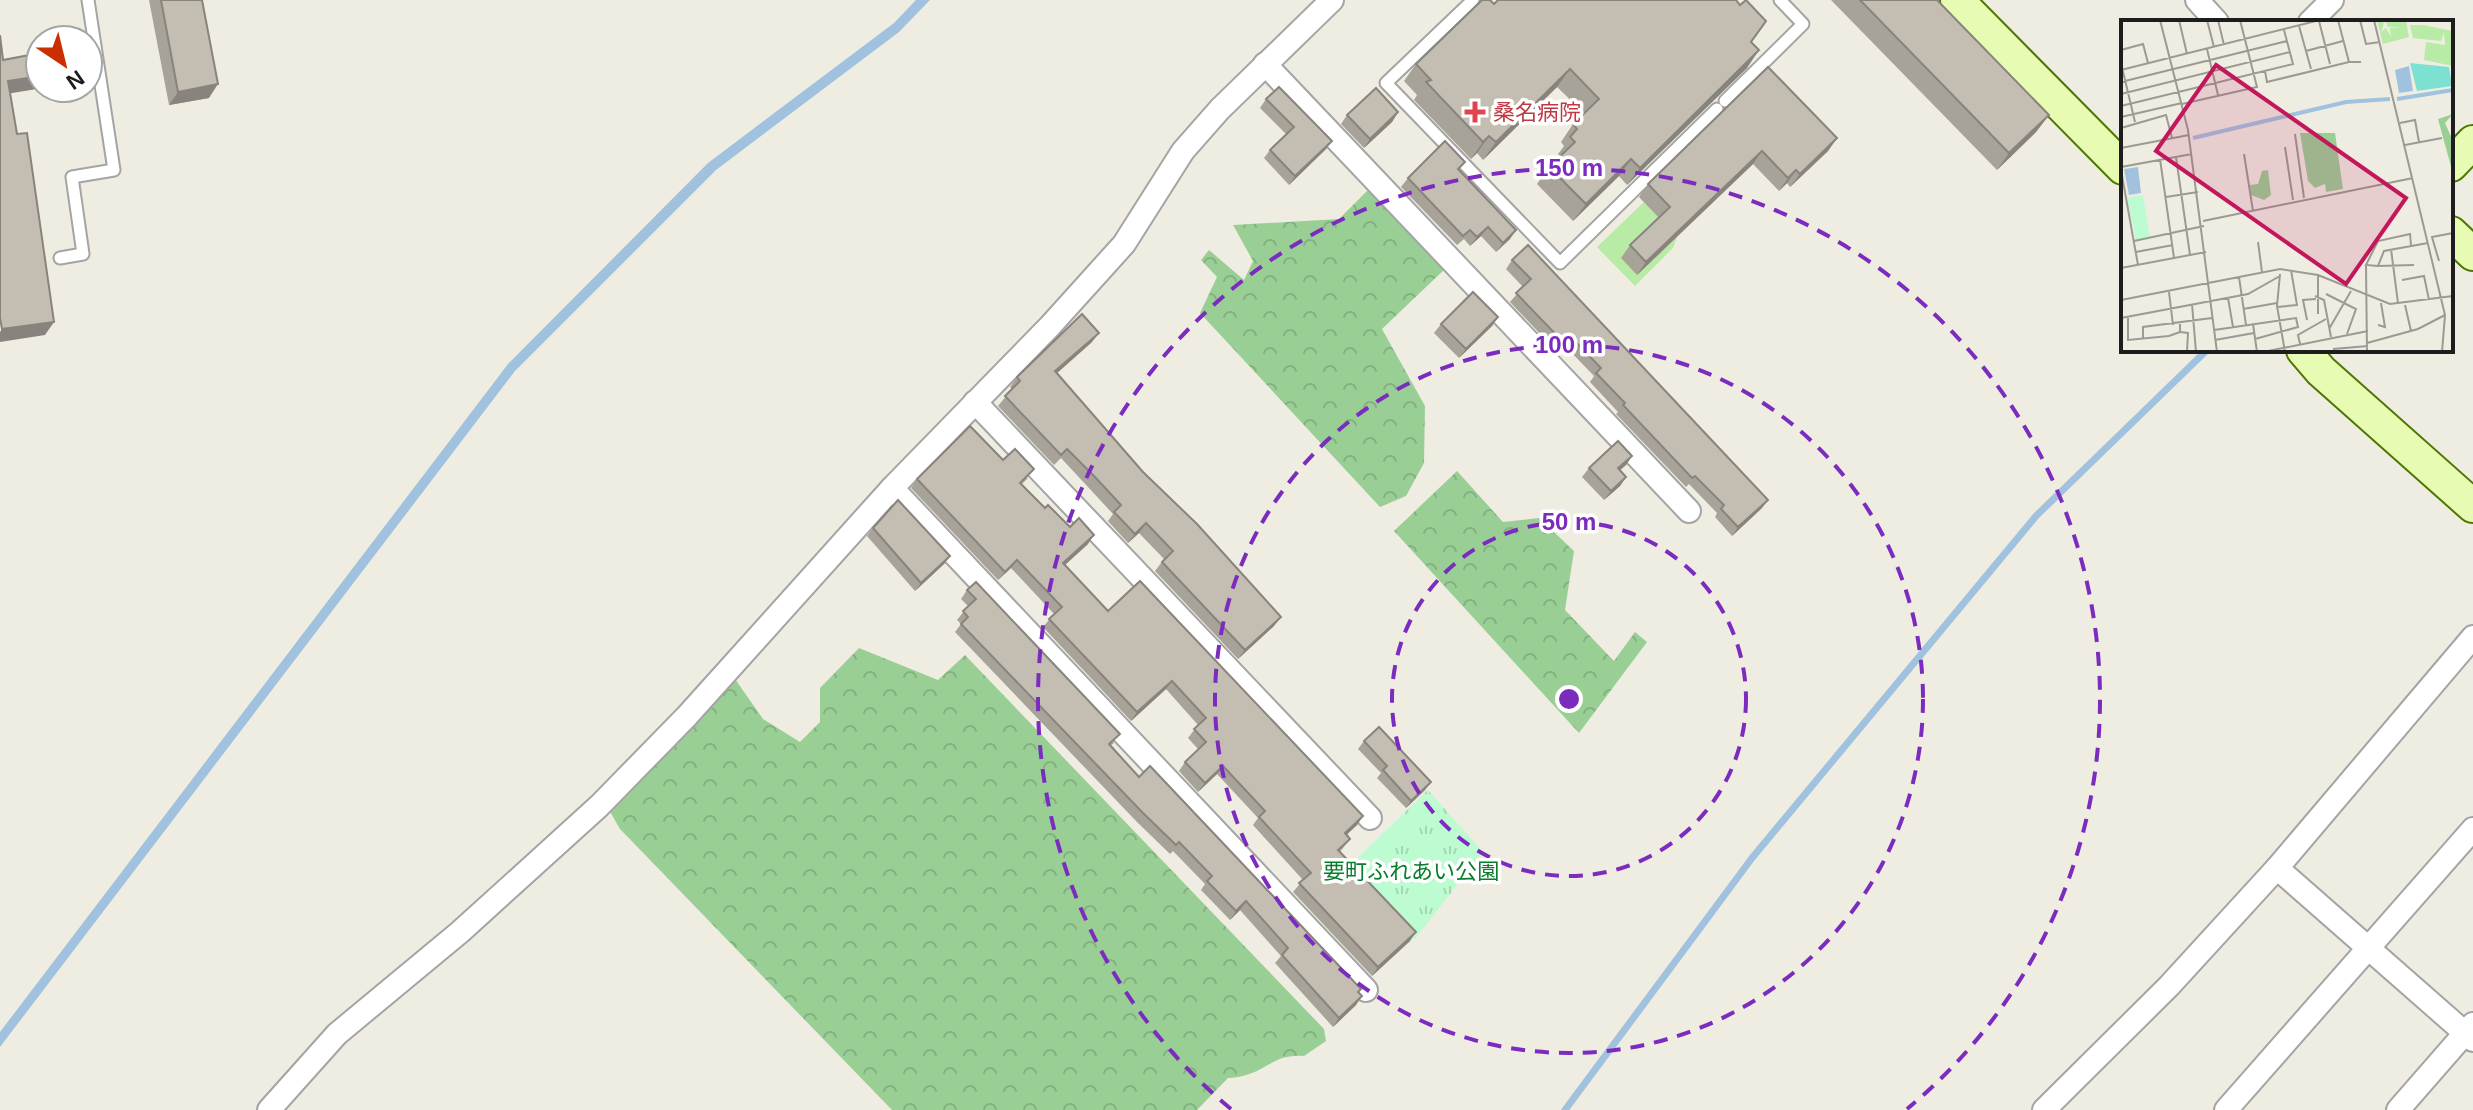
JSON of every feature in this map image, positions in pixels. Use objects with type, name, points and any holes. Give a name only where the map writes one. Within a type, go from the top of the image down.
[{"type":"street","points":[[269,1110],[337,1034],[460,932],[599,806],[687,716],[892,488],[1124,244],[1183,151],[1265,64],[1332,0]]},
{"type":"street","points":[[1957,0],[2121,166]]},
{"type":"street","points":[[2197,0],[2215,20]]},
{"type":"street","points":[[2312,20],[2332,0]]},
{"type":"street","points":[[1265,64],[1689,511]]},
{"type":"street","points":[[2453,163],[2473,142]]},
{"type":"street","points":[[2453,235],[2473,254]]},
{"type":"street","points":[[2305,352],[2321,371],[2473,506]]},
{"type":"street","points":[[975,402],[1370,818]]},
{"type":"street","points":[[892,488],[1366,990]]},
{"type":"street","points":[[2044,1110],[2169,986],[2277,868],[2473,637]]},
{"type":"street","points":[[2226,1110],[2473,829]]},
{"type":"street","points":[[2277,868],[2471,1032],[2398,1110]]},
{"type":"lane","points":[[60,258],[83,254],[72,177],[114,170],[88,0]]},
{"type":"lane","points":[[1473,0],[1386,83],[1560,263],[1803,24],[1780,0]]},
{"type":"green space","points":[[1370,188],[1447,267],[1382,329],[1425,406],[1424,463],[1406,496],[1380,507],[1200,313],[1217,277],[1201,260],[1209,250],[1244,280],[1253,261],[1233,225],[1339,219]]},
{"type":"green space","points":[[1644,202],[1677,237],[1673,248],[1635,286],[1597,247]]},
{"type":"green space","points":[[1457,471],[1503,522],[1539,518],[1574,551],[1565,610],[1614,661],[1635,632],[1647,642],[1579,733],[1394,531]]},
{"type":"green space","points":[[859,648],[938,680],[965,655],[1324,1029],[1326,1041],[1304,1056],[1283,1058],[1251,1073],[1228,1078],[1197,1110],[892,1110],[620,829],[608,808],[735,679],[763,719],[800,742],[820,722],[820,688]]},
{"type":"green space","name":"要町ふれあい公園","points":[[1428,790],[1483,852],[1414,940],[1346,869]]},
{"type":"water","points":[[916,0],[930,0],[899,32],[716,170],[515,371],[0,1047],[0,1032],[508,364],[708,163],[894,23]]},
{"type":"building","points":[[161,0],[202,0],[218,84],[178,92]]},
{"type":"building","name":"桑名病院","points":[[1482,0],[1490,0],[1494,4],[1498,0],[1736,0],[1740,5],[1746,0],[1766,21],[1751,42],[1759,50],[1640,168],[1631,159],[1586,204],[1549,167],[1575,142],[1570,137],[1577,129],[1573,124],[1599,99],[1570,69],[1496,142],[1489,136],[1483,142],[1426,82],[1431,80],[1416,64]]},
{"type":"building","points":[[1860,0],[1937,0],[2049,115],[2009,153]]},
{"type":"building","points":[[0,35],[3,60],[24,56],[24,78],[8,81],[17,134],[27,133],[54,322],[2,329]]},
{"type":"building","points":[[1768,67],[1837,138],[1800,174],[1796,170],[1788,178],[1762,151],[1646,262],[1630,245],[1670,207],[1648,184]]},
{"type":"building","points":[[1279,87],[1332,141],[1295,176],[1270,150],[1294,127],[1266,99]]},
{"type":"building","points":[[1376,88],[1398,112],[1370,139],[1347,115]]},
{"type":"building","points":[[1445,141],[1465,162],[1458,169],[1516,230],[1503,243],[1488,227],[1477,237],[1470,230],[1463,236],[1408,178]]},
{"type":"building","points":[[1528,245],[1768,500],[1738,527],[1721,509],[1724,505],[1695,476],[1692,478],[1623,405],[1625,403],[1596,373],[1601,368],[1573,339],[1566,345],[1516,293],[1531,279],[1512,260]]},
{"type":"building","points":[[1473,292],[1498,317],[1466,349],[1441,324]]},
{"type":"building","points":[[1082,314],[1099,333],[1055,371],[1143,472],[1197,524],[1281,617],[1245,650],[1162,562],[1173,551],[1146,523],[1135,534],[1114,512],[1121,505],[1095,477],[1067,449],[1061,455],[1005,396],[1020,381],[1017,377]]},
{"type":"building","points":[[970,426],[1003,460],[1015,449],[1034,469],[1020,483],[1070,527],[1079,518],[1094,535],[1063,563],[1108,611],[1140,581],[1363,816],[1345,833],[1350,839],[1338,850],[1416,932],[1378,967],[1299,883],[1311,873],[1259,817],[1265,811],[1223,766],[1205,783],[1185,762],[1206,742],[1194,729],[1206,718],[1172,681],[1137,712],[1049,619],[1062,607],[1017,560],[1005,572],[917,479]]},
{"type":"building","points":[[1618,441],[1632,456],[1618,468],[1626,477],[1611,491],[1589,468]]},
{"type":"building","points":[[898,500],[950,556],[921,583],[873,528]]},
{"type":"building","points":[[976,582],[1120,734],[1109,744],[1139,777],[1150,766],[1361,989],[1358,992],[1362,996],[1339,1018],[1282,955],[1288,948],[1246,901],[1236,911],[1207,881],[1212,876],[1179,842],[1176,845],[1143,813],[961,624],[968,617],[963,611],[976,599],[967,590]]},
{"type":"building","points":[[1379,727],[1431,782],[1411,801],[1383,770],[1387,766],[1364,741]]},
{"type":"waterway","points":[[1565,1110],[1752,858],[2036,516],[2205,352]]},
{"type":"place","name":"桑名病院","points":[[1475,112]]}]
